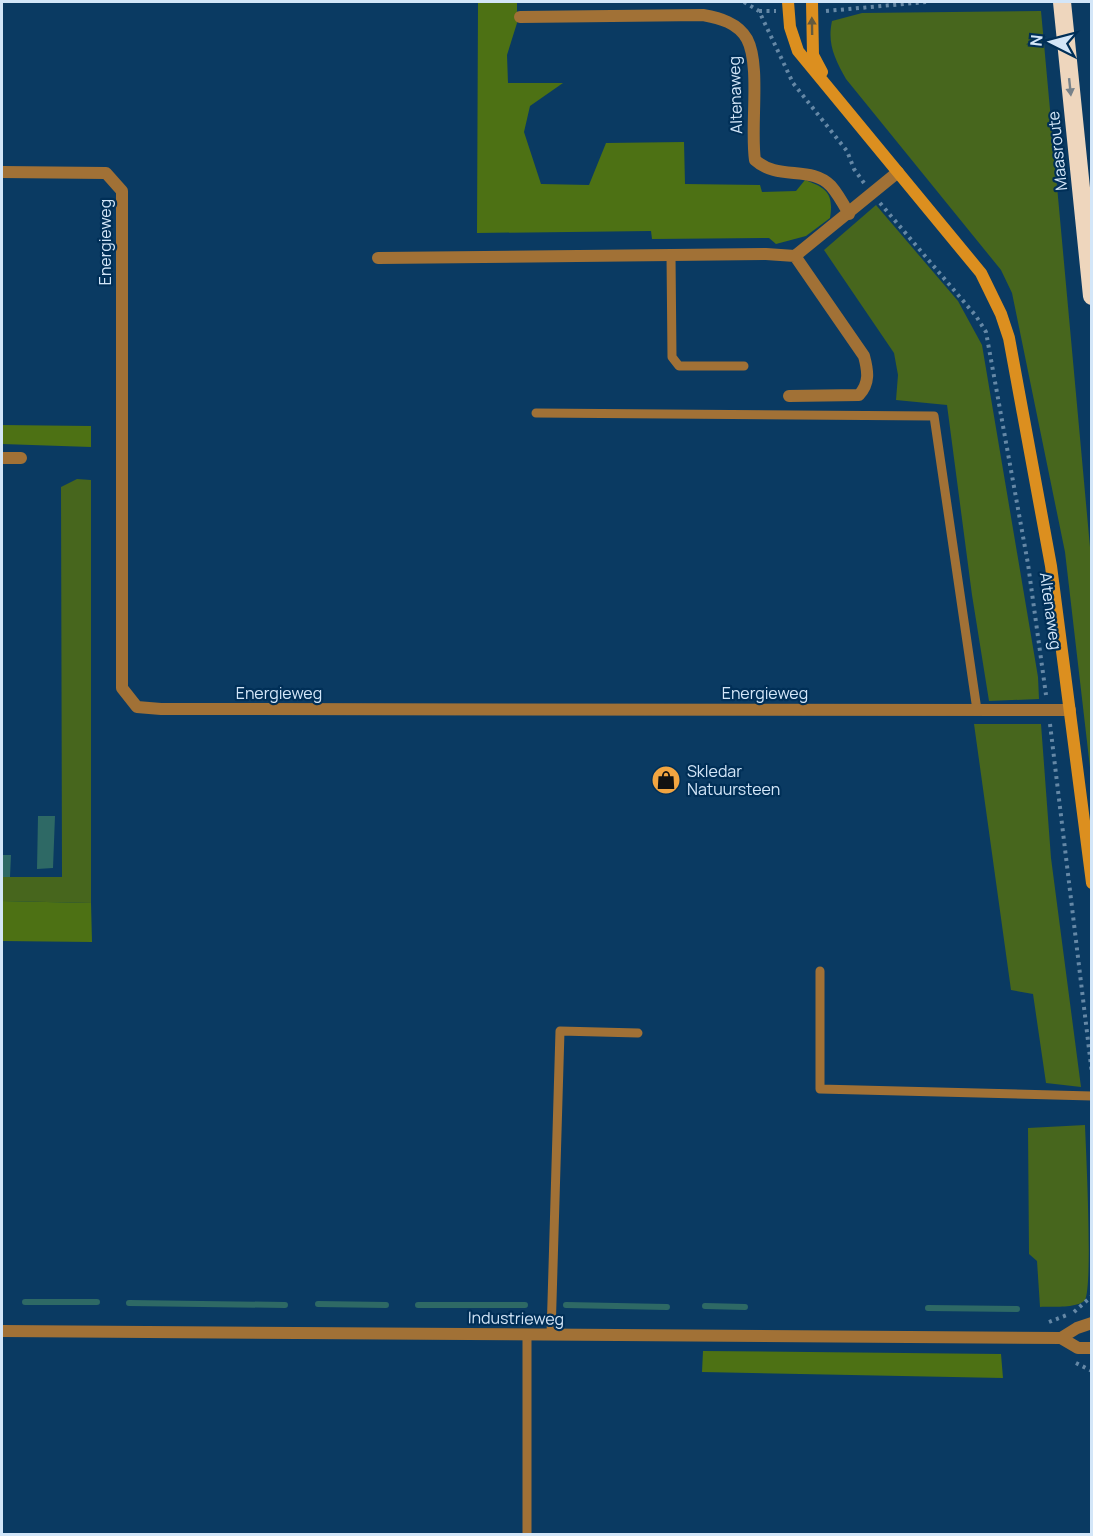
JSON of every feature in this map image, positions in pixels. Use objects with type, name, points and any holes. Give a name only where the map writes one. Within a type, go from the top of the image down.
[{"type":"highway","name":"Maasroute","points":[[1062,2],[1092,296]]},
{"type":"main road","name":"Altenaweg","points":[[788,6],[794,44],[981,273],[1001,314],[1009,338],[1051,566],[1092,883]]},
{"type":"main road","name":"Altenaweg","points":[[812,6],[813,55],[830,89]]},
{"type":"street","name":"Altenaweg","points":[[520,17],[703,15],[729,22],[746,38],[752,59],[755,160],[765,169],[818,178],[830,185],[849,214]]},
{"type":"street","points":[[378,258],[795,256],[849,214],[898,171]]},
{"type":"street","name":"Energieweg","points":[[2,172],[106,173],[122,191],[122,688],[137,707],[161,709],[1070,710]]},
{"type":"street","points":[[789,396],[859,395],[866,388],[868,372],[864,356],[795,256]]},
{"type":"street","points":[[2,458],[21,458]]},
{"type":"street","name":"Industrieweg","points":[[1061,1338],[1077,1328],[1092,1323]]},
{"type":"street","name":"Industrieweg","points":[[2,1331],[1061,1338],[1078,1348],[1092,1348]]},
{"type":"lane","points":[[671,255],[672,357],[679,366],[744,366]]},
{"type":"lane","points":[[536,413],[934,416],[977,710]]},
{"type":"lane","points":[[820,971],[820,1089],[1092,1096]]},
{"type":"lane","points":[[551,1335],[560,1031],[638,1033]]},
{"type":"lane","points":[[527,1334],[528,1534]]},
{"type":"path","points":[[746,2],[759,11],[788,6]]},
{"type":"path","points":[[812,6],[926,2]]},
{"type":"path","name":"Altenaweg","points":[[759,11],[793,83],[847,151],[854,168],[873,194],[976,316],[986,332],[1028,564],[1092,1074]]},
{"type":"path","points":[[1031,1338],[1051,1321],[1074,1312],[1092,1296]]},
{"type":"green space","points":[[478,2],[517,2],[517,23],[507,55],[508,83],[563,83],[530,106],[524,132],[541,184],[589,185],[606,143],[684,142],[685,184],[760,185],[762,192],[796,191],[805,180],[819,186],[827,193],[831,203],[830,218],[806,236],[776,244],[769,238],[652,239],[651,231],[477,233]]},
{"type":"green space","points":[[1041,11],[1091,558],[1091,776],[1065,552],[1012,293],[1001,270],[846,79],[835,58],[831,44],[832,21],[862,13]]},
{"type":"green space","points":[[876,205],[958,301],[982,345],[1038,677],[1039,699],[989,701],[972,595],[947,405],[896,400],[898,375],[894,353],[824,250]]},
{"type":"green space","points":[[2,425],[91,426],[91,447],[2,444]]},
{"type":"green space","points":[[77,479],[91,480],[91,903],[2,901],[2,877],[62,877],[61,487]]},
{"type":"green space","points":[[974,724],[1041,724],[1051,858],[1081,1087],[1046,1083],[1033,994],[1011,990]]},
{"type":"green space","points":[[2,901],[91,903],[92,942],[2,941]]},
{"type":"green space","points":[[1085,1125],[1089,1270],[1085,1300],[1070,1306],[1040,1307],[1037,1261],[1029,1254],[1028,1128]]},
{"type":"green space","points":[[703,1351],[1001,1354],[1003,1378],[702,1372]]},
{"type":"shaded area","points":[[38,816],[55,816],[53,868],[37,869]]},
{"type":"shaded area","points":[[2,855],[11,855],[10,877],[2,877]]},
{"type":"waterway","points":[[25,1302],[97,1302]]},
{"type":"waterway","points":[[129,1303],[285,1305]]},
{"type":"waterway","points":[[318,1304],[386,1305]]},
{"type":"waterway","points":[[418,1305],[525,1305]]},
{"type":"waterway","points":[[566,1305],[667,1307]]},
{"type":"waterway","points":[[705,1306],[745,1307]]},
{"type":"waterway","points":[[928,1308],[1017,1309]]},
{"type":"place","name":"Skledar Natuursteen","points":[[666,780]]}]
